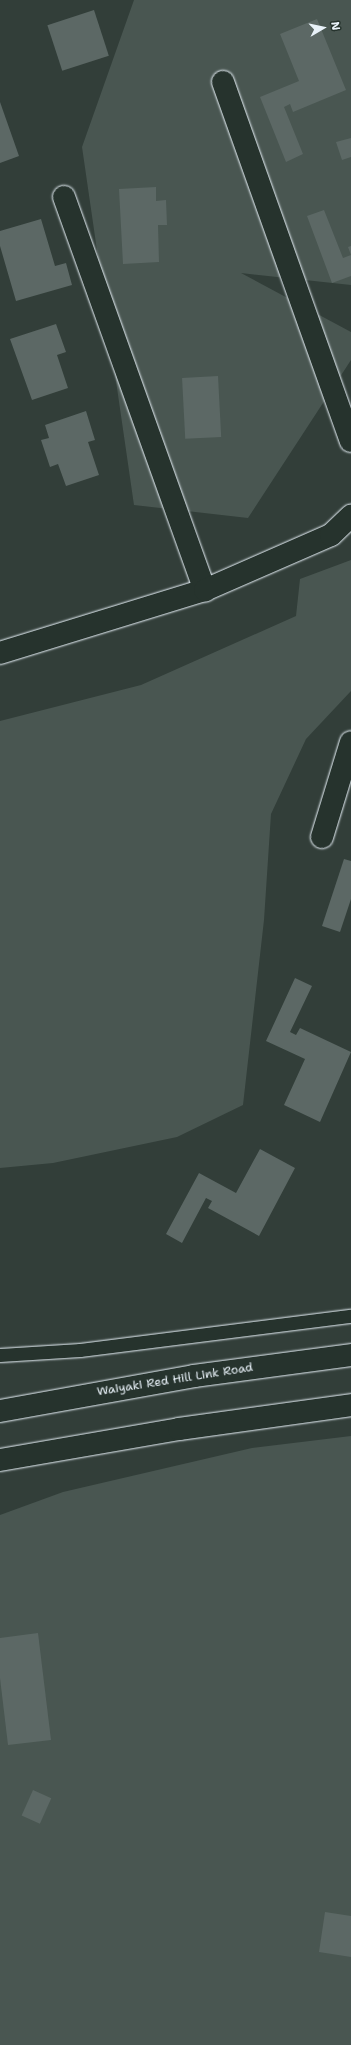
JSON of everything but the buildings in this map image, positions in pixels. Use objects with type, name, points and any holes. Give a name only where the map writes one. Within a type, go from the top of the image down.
[{"type":"street","points":[[223,82],[351,441]]},
{"type":"street","points":[[64,197],[205,590]]},
{"type":"street","points":[[0,653],[205,590],[331,535],[351,516]]},
{"type":"street","points":[[322,837],[351,742]]},
{"type":"street","name":"Waiyaki Red Hill Link Road","points":[[0,1411],[194,1376],[351,1355]]},
{"type":"street","points":[[0,1460],[179,1429],[351,1405]]},
{"type":"lane","points":[[0,1356],[80,1350],[351,1316]]},
{"type":"shaded area","points":[[134,0],[351,0],[351,285],[241,273],[351,332],[351,360],[248,518],[134,505],[82,147]]},
{"type":"shaded area","points":[[351,560],[351,691],[306,739],[271,814],[264,920],[243,1105],[177,1137],[53,1163],[0,1168],[0,721],[141,685],[296,616],[300,579]]},
{"type":"shaded area","points":[[351,1436],[351,2045],[0,2045],[0,1515],[63,1492],[252,1448]]}]
